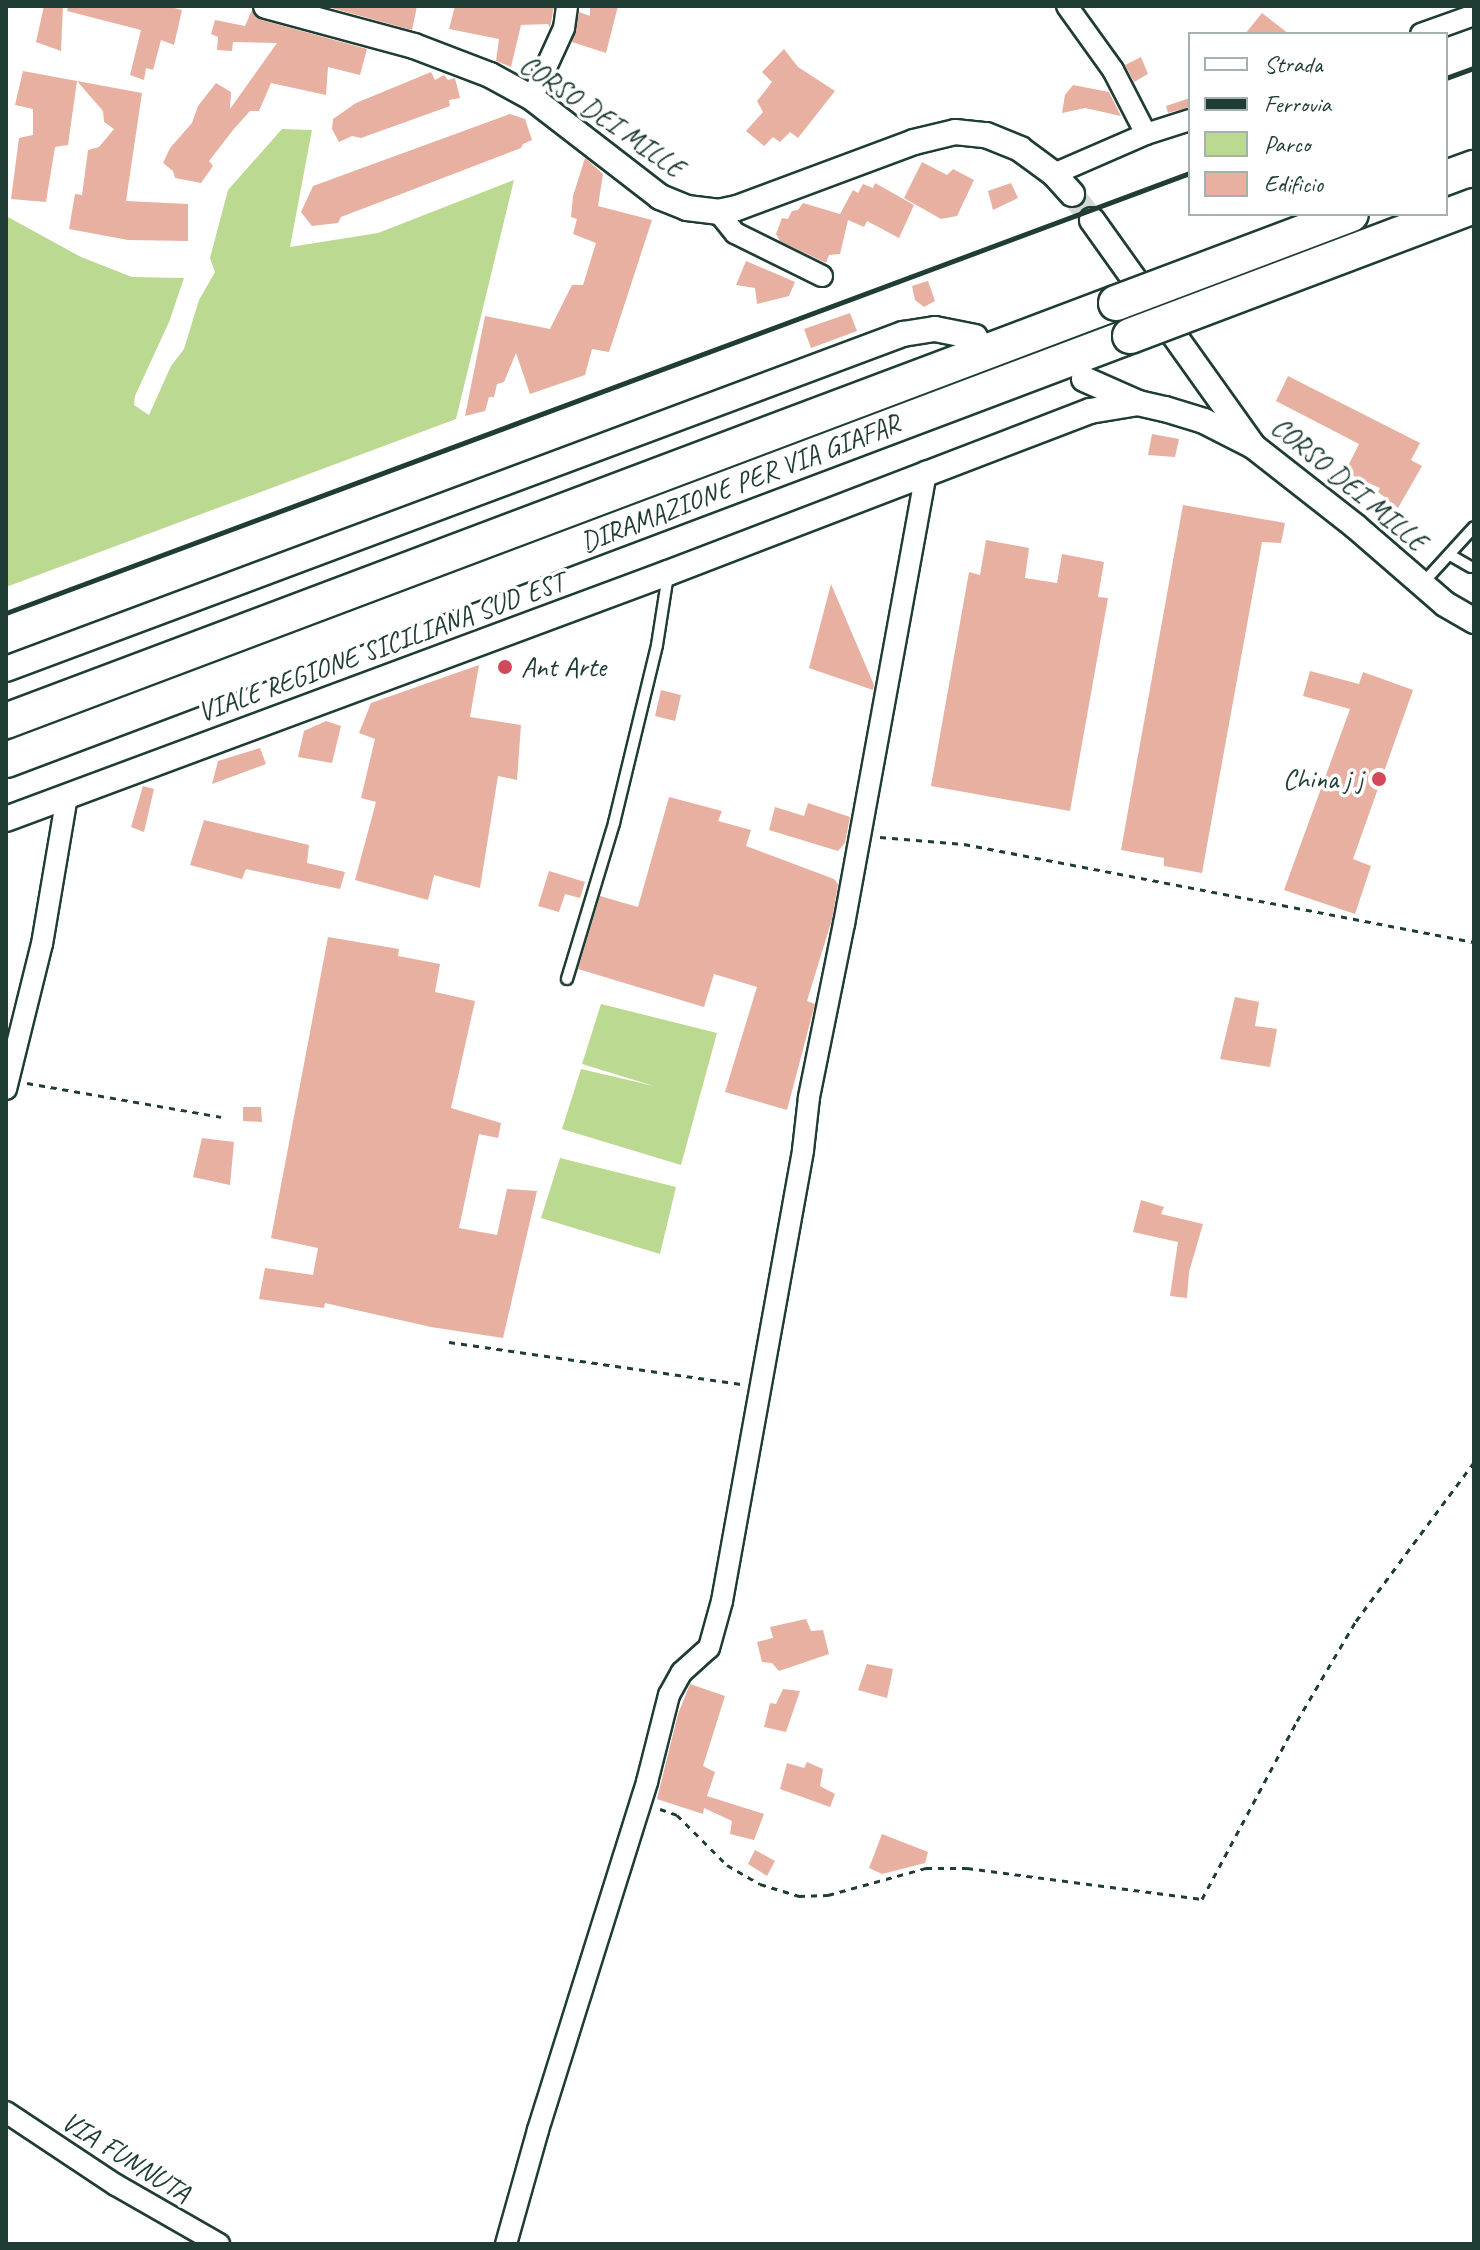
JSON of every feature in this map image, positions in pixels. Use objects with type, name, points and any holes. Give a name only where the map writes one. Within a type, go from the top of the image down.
[{"type":"highway","points":[[1448,177],[1474,168]]},
{"type":"highway","name":"DIRAMAZIONE PER VIA GIAFAR","points":[[1448,216],[1474,206]]},
{"type":"highway","name":"DIRAMAZIONE PER VIA GIAFAR","points":[[6,721],[1346,216]]},
{"type":"highway","name":"DIRAMAZIONE PER VIA GIAFAR","points":[[6,760],[1448,216]]},
{"type":"street","name":"CORSO DEI MILLE","points":[[266,6],[449,58],[490,75],[532,98],[660,197],[687,208],[718,212]]},
{"type":"street","points":[[532,98],[564,28],[567,6]]},
{"type":"street","points":[[1067,6],[1113,70],[1146,134]]},
{"type":"street","points":[[1427,32],[1474,15]]},
{"type":"street","points":[[1054,174],[1146,134],[1188,121]]},
{"type":"street","points":[[822,276],[735,233],[718,212],[914,142],[955,132],[986,135],[1020,149],[1054,174],[1072,194]]},
{"type":"street","name":"CORSO DEI MILLE","points":[[1092,220],[1253,446],[1355,526],[1445,604],[1474,621]]},
{"type":"street","points":[[6,669],[903,334],[935,329],[975,337]]},
{"type":"street","name":"VIALE REGIONE SICILIANA SUD EST","points":[[1084,379],[1138,403],[1204,421],[1253,446]]},
{"type":"street","name":"VIALE REGIONE SICILIANA SUD EST","points":[[6,819],[668,573],[926,471],[1090,411],[1138,403]]},
{"type":"street","points":[[506,2244],[538,2130],[641,1804],[669,1695],[682,1672],[709,1648],[725,1587],[809,1097],[926,471]]},
{"type":"street","points":[[7,1085],[42,944],[67,796]]},
{"type":"street","name":"VIA FUNNUTA","points":[[6,2112],[116,2185],[219,2244]]},
{"type":"lane","points":[[1422,584],[1474,527]]},
{"type":"lane","points":[[1450,555],[1471,567]]},
{"type":"lane","points":[[567,979],[614,823],[657,645],[668,573]]},
{"type":"path","points":[[858,835],[964,844],[1474,942]]},
{"type":"path","points":[[7,1085],[221,1117]]},
{"type":"path","points":[[449,1342],[761,1387]]},
{"type":"path","points":[[641,1804],[677,1815],[727,1865],[760,1884],[799,1896],[828,1895],[926,1868],[967,1868],[1202,1899],[1297,1721],[1356,1621],[1474,1462]]},
{"type":"green space","points":[[282,129],[312,130],[290,247],[378,233],[514,180],[456,419],[6,587],[6,216],[81,257],[132,277],[184,278],[169,322],[135,396],[134,405],[149,415],[171,366],[184,349],[199,300],[215,272],[210,258],[228,190]]},
{"type":"green space","points":[[601,1004],[717,1033],[681,1165],[562,1129],[581,1069],[654,1086],[582,1064]]},
{"type":"green space","points":[[560,1158],[676,1187],[660,1254],[541,1218]]},
{"type":"building","points":[[44,6],[63,6],[61,51],[36,42]]},
{"type":"building","points":[[68,6],[167,6],[182,10],[174,45],[161,40],[153,70],[146,68],[144,80],[130,75],[141,30],[67,11]]},
{"type":"building","points":[[324,6],[417,6],[412,30]]},
{"type":"building","points":[[455,6],[554,6],[550,28],[548,24],[521,25],[511,67],[496,61],[499,39],[449,29]]},
{"type":"building","points":[[590,6],[618,6],[606,53],[572,42],[579,12],[590,16]]},
{"type":"building","points":[[252,10],[262,20],[367,49],[360,75],[328,67],[326,95],[271,83],[259,111],[250,111],[233,130],[209,161],[213,166],[201,183],[175,178],[173,171],[163,163],[170,148],[192,123],[198,106],[216,83],[231,92],[230,109],[277,43],[233,42],[232,51],[217,50],[218,37],[211,34],[215,20],[245,26]]},
{"type":"building","points":[[1262,13],[1286,32],[1247,32]]},
{"type":"building","points":[[784,49],[798,67],[835,91],[798,138],[790,132],[780,142],[773,137],[764,146],[746,131],[763,112],[757,101],[772,82],[762,72]]},
{"type":"building","points":[[1141,57],[1148,74],[1134,82],[1125,65]]},
{"type":"building","points":[[23,71],[77,81],[68,145],[55,147],[46,202],[11,199],[19,138],[33,135],[33,109],[15,105]]},
{"type":"building","points":[[431,72],[435,80],[444,75],[448,80],[455,78],[460,98],[449,100],[450,106],[361,138],[352,136],[339,142],[332,129],[333,119],[356,103]]},
{"type":"building","points":[[77,81],[142,93],[126,201],[188,204],[188,241],[128,240],[69,229],[75,194],[82,195],[88,150],[99,147],[114,129],[104,122],[103,111]]},
{"type":"building","points":[[1073,85],[1109,92],[1121,116],[1085,108],[1062,113],[1065,95]]},
{"type":"building","points":[[1188,99],[1188,108],[1168,113],[1166,106]]},
{"type":"building","points":[[510,114],[525,119],[532,140],[521,148],[341,217],[338,223],[312,226],[301,212],[313,186]]},
{"type":"building","points":[[585,158],[603,174],[598,206],[652,220],[609,352],[592,349],[585,375],[530,394],[516,353],[504,382],[497,384],[494,397],[489,397],[485,411],[465,416],[485,316],[550,329],[572,285],[583,285],[596,243],[573,234],[577,219],[571,217],[573,196]]},
{"type":"building","points":[[922,162],[947,175],[953,169],[974,180],[957,216],[941,219],[904,198]]},
{"type":"building","points":[[875,183],[914,205],[899,238],[867,221],[864,227],[848,220],[840,254],[829,255],[826,263],[780,241],[776,234],[782,218],[788,219],[792,211],[798,210],[803,203],[840,214],[853,190],[858,193],[863,184],[873,188]]},
{"type":"building","points":[[1011,183],[1018,198],[993,210],[988,191]]},
{"type":"building","points":[[746,261],[795,282],[789,296],[757,304],[755,288],[736,285]]},
{"type":"building","points":[[928,281],[935,301],[924,307],[915,300],[912,286]]},
{"type":"building","points":[[850,313],[857,331],[811,348],[804,329]]},
{"type":"building","points":[[1288,376],[1420,443],[1411,460],[1422,466],[1398,508],[1378,492],[1380,488],[1345,472],[1359,444],[1276,401]]},
{"type":"building","points":[[1152,434],[1179,439],[1175,457],[1148,455]]},
{"type":"building","points":[[1183,505],[1285,523],[1281,543],[1262,542],[1202,873],[1164,866],[1164,858],[1121,850]]},
{"type":"building","points":[[986,540],[1029,548],[1025,578],[1057,583],[1062,554],[1104,562],[1098,597],[1108,598],[1070,811],[931,786],[969,572],[980,575]]},
{"type":"building","points":[[831,584],[874,685],[873,690],[809,668]]},
{"type":"building","points":[[479,665],[470,717],[521,725],[517,780],[498,776],[480,888],[434,875],[428,900],[355,880],[376,802],[361,798],[375,739],[359,733],[371,703]]},
{"type":"building","points":[[1310,671],[1359,684],[1363,672],[1413,690],[1353,859],[1371,866],[1355,914],[1284,890],[1350,709],[1303,696]]},
{"type":"building","points":[[661,690],[681,695],[675,721],[655,716]]},
{"type":"building","points":[[326,721],[341,726],[332,763],[298,757],[304,731]]},
{"type":"building","points":[[260,748],[266,764],[212,784],[218,761]]},
{"type":"building","points":[[143,786],[154,789],[144,832],[131,827]]},
{"type":"building","points":[[669,797],[722,811],[718,821],[751,830],[746,846],[834,879],[838,884],[832,919],[807,1001],[815,1004],[787,1110],[725,1092],[757,987],[714,974],[704,1007],[578,969],[600,896],[638,907]]},
{"type":"building","points":[[808,803],[850,817],[845,843],[838,851],[769,830],[775,807],[804,816]]},
{"type":"building","points":[[204,820],[309,845],[307,863],[345,872],[340,889],[246,869],[242,879],[190,865]]},
{"type":"building","points":[[549,871],[585,882],[580,898],[565,894],[559,912],[538,906]]},
{"type":"building","points":[[328,937],[399,949],[398,956],[440,964],[435,992],[475,1001],[451,1108],[501,1123],[498,1138],[479,1134],[459,1228],[497,1235],[507,1189],[537,1191],[503,1338],[431,1327],[325,1303],[324,1308],[259,1299],[265,1268],[313,1275],[318,1248],[271,1238]]},
{"type":"building","points":[[1235,997],[1259,1002],[1255,1026],[1277,1029],[1270,1067],[1220,1059]]},
{"type":"building","points":[[243,1107],[261,1107],[262,1122],[243,1121]]},
{"type":"building","points":[[202,1138],[234,1142],[230,1185],[193,1177]]},
{"type":"building","points":[[1141,1200],[1164,1207],[1161,1214],[1203,1224],[1189,1272],[1187,1298],[1170,1296],[1178,1242],[1133,1232]]},
{"type":"building","points":[[806,1619],[811,1631],[823,1630],[829,1654],[779,1671],[772,1663],[762,1662],[757,1642],[773,1638],[770,1627]]},
{"type":"building","points":[[867,1664],[893,1669],[887,1698],[858,1690]]},
{"type":"building","points":[[690,1684],[725,1696],[703,1766],[715,1772],[707,1796],[764,1814],[754,1840],[730,1834],[732,1821],[704,1808],[703,1814],[657,1799],[678,1714]]},
{"type":"building","points":[[783,1689],[800,1691],[786,1732],[764,1727],[770,1703],[776,1704]]},
{"type":"building","points":[[807,1762],[823,1769],[820,1786],[835,1794],[830,1807],[780,1789],[787,1763],[804,1768]]},
{"type":"building","points":[[882,1834],[928,1852],[925,1863],[882,1874],[869,1868]]},
{"type":"building","points":[[755,1850],[775,1861],[767,1876],[748,1864]]},
{"type":"tunnel","points":[[1072,194],[1092,220]]},
{"type":"railway","points":[[1448,77],[1474,68]]},
{"type":"railway","points":[[6,613],[1188,174]]},
{"type":"place","name":"Ant Arte","points":[[505,667]]},
{"type":"place","name":"China j j","points":[[1379,779]]}]
